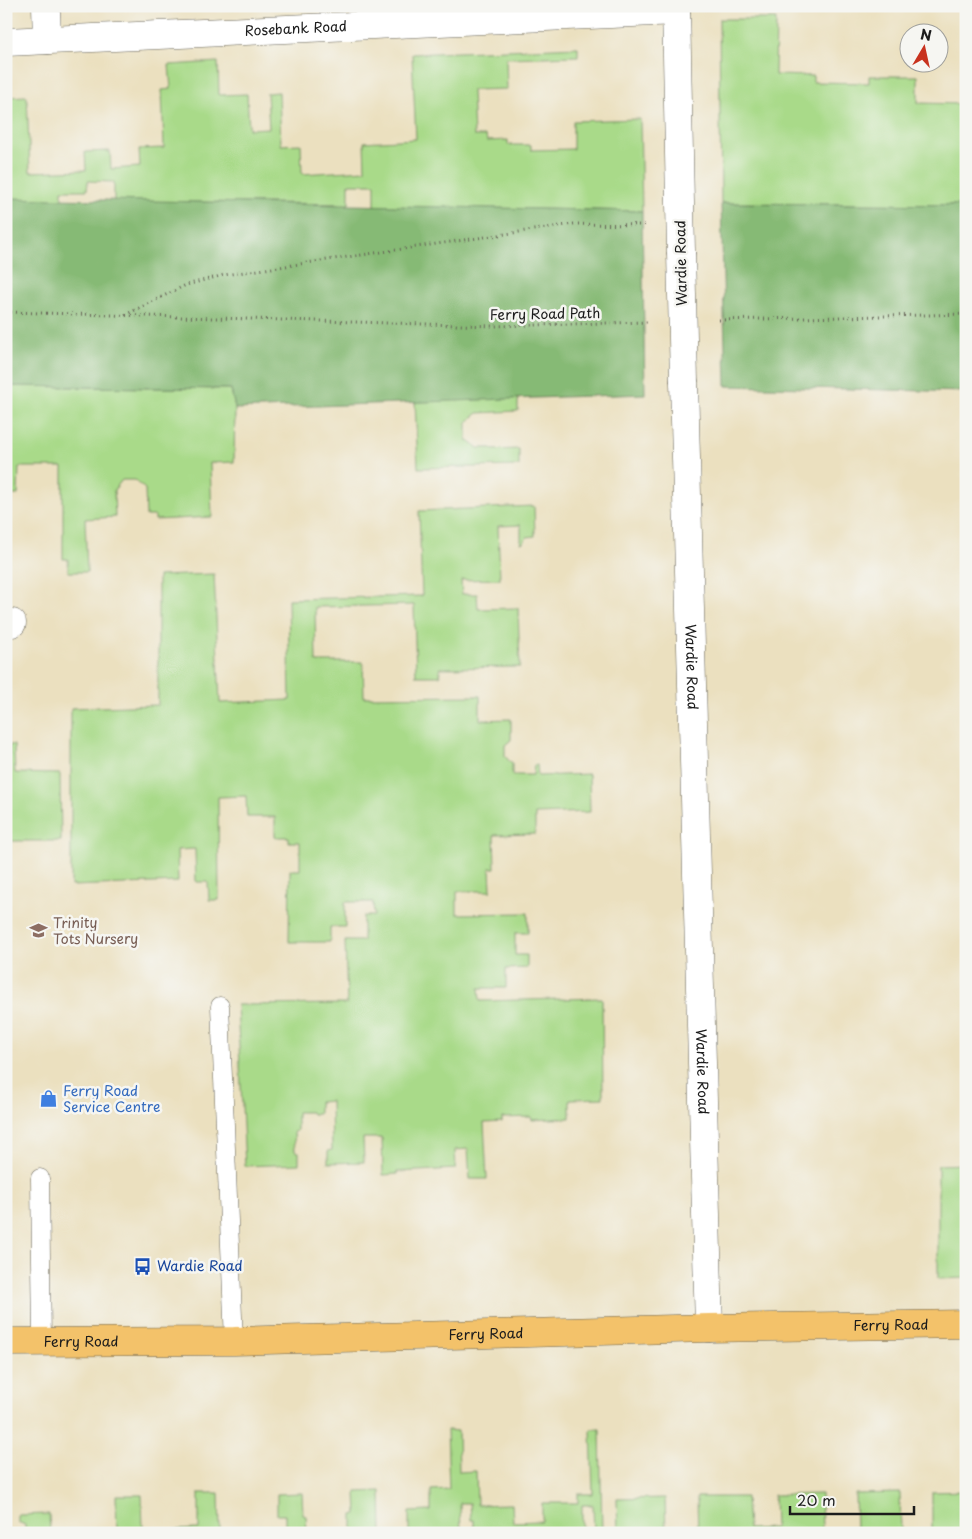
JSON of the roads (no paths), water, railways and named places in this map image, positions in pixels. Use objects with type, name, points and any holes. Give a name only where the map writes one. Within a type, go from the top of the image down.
[{"type":"main road","name":"Ferry Road","points":[[6,1342],[234,1341],[709,1328],[966,1324]]},
{"type":"street","points":[[46,6],[47,40]]},
{"type":"street","name":"Rosebank Road","points":[[6,42],[676,8]]},
{"type":"street","name":"Wardie Road","points":[[676,8],[709,1328]]},
{"type":"lane","points":[[220,1006],[234,1341]]},
{"type":"lane","points":[[40,1178],[42,1342]]},
{"type":"place","name":"Trinity Tots Nursery","points":[[39,931]]},
{"type":"place","name":"Ferry Road Service Centre","points":[[49,1099]]},
{"type":"place","name":"Wardie Road","points":[[143,1266]]}]
